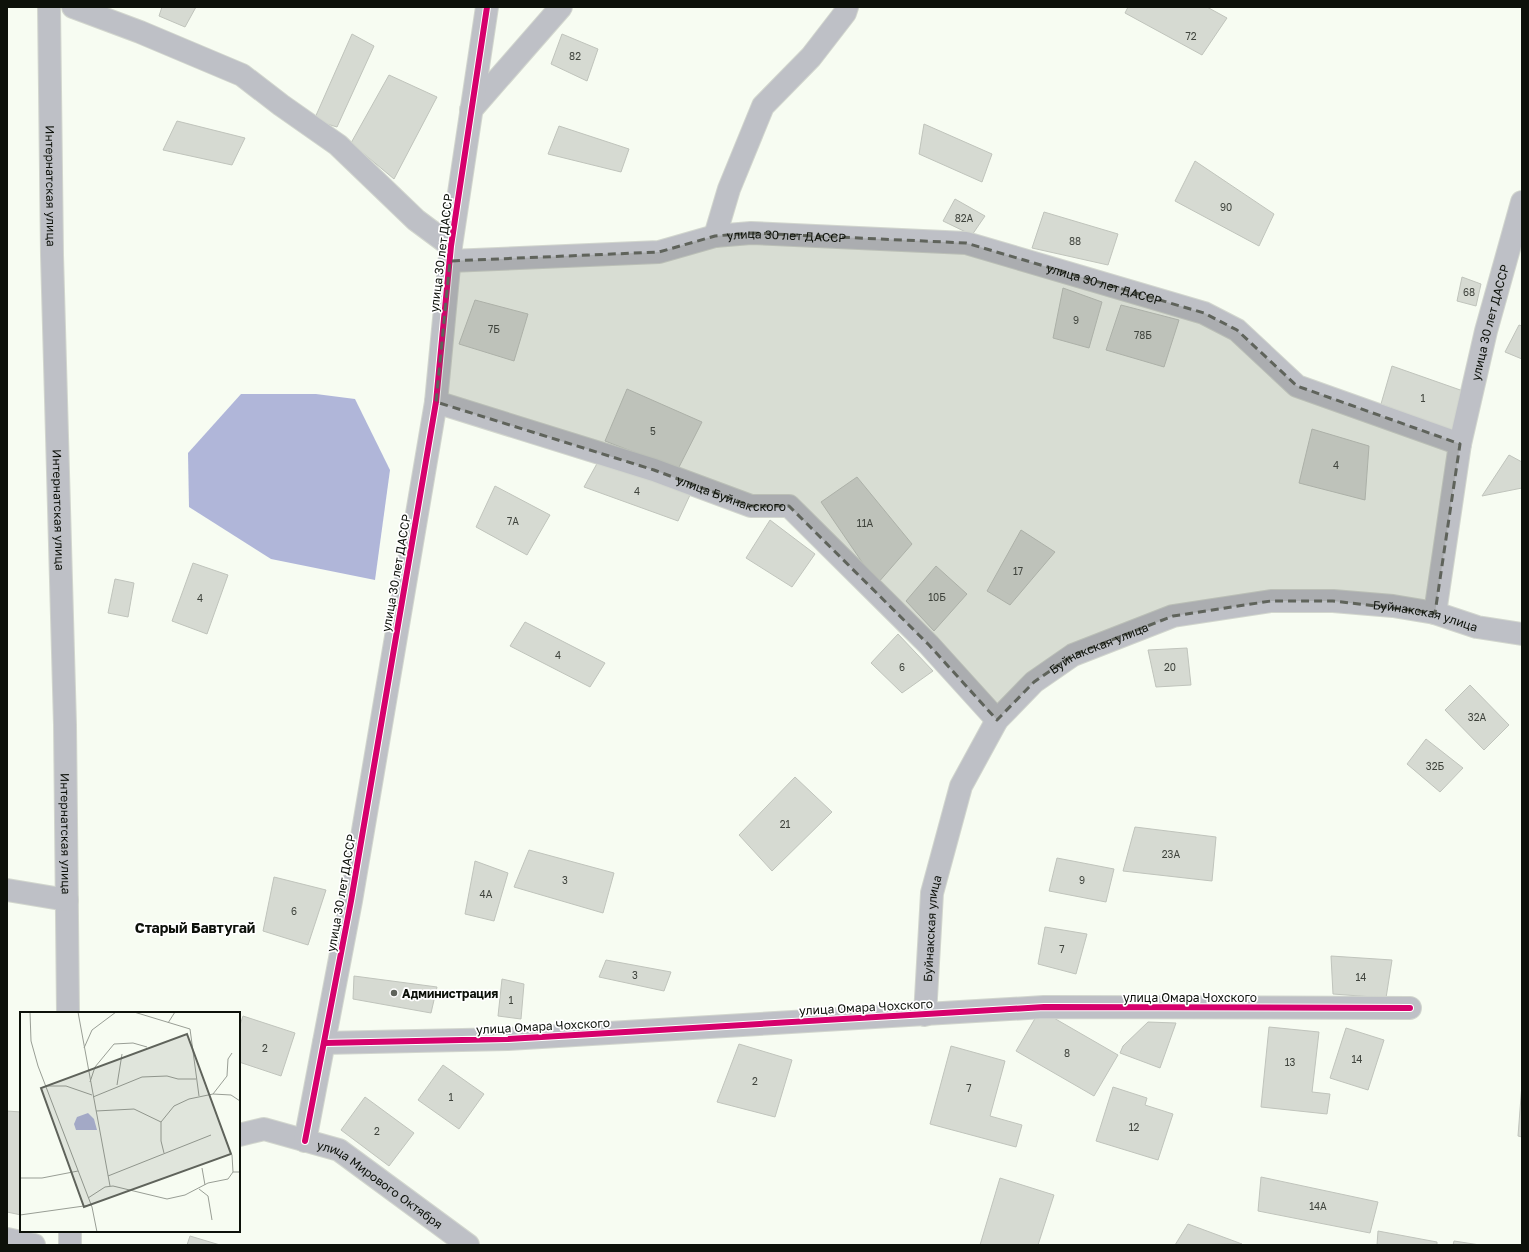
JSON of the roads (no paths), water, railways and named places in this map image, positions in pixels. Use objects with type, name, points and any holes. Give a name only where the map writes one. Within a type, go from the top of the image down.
[{"type":"street","name":"Интернатская улица","points":[[49,7],[52,255],[66,725],[68,1012]]},
{"type":"street","points":[[73,7],[140,32],[242,75],[281,105],[338,145],[450,253]]},
{"type":"street","name":"улица 30 лет ДАССР","points":[[305,1141],[351,901],[436,402],[450,253],[487,7]]},
{"type":"street","points":[[471,110],[561,7]]},
{"type":"street","name":"улица 30 лет ДАССР","points":[[715,236],[729,189],[763,106],[811,57],[845,13],[847,7]]},
{"type":"street","name":"улица 30 лет ДАССР","points":[[1435,613],[1460,444],[1486,331],[1522,202]]},
{"type":"street","name":"улица 30 лет ДАССР","points":[[450,253],[659,252],[715,236],[751,233],[966,243],[1204,313],[1237,330],[1297,386],[1460,444]]},
{"type":"street","name":"улица Буйнакского","points":[[436,402],[654,470],[751,506],[789,506],[929,644],[997,720]]},
{"type":"street","name":"Буйнакская улица","points":[[924,1015],[932,893],[961,786],[997,720],[1034,682],[1073,655],[1174,616],[1271,601],[1333,600],[1393,606],[1435,613],[1477,627],[1522,634]]},
{"type":"street","points":[[7,890],[67,900]]},
{"type":"street","name":"улица Омара Чохского","points":[[324,1043],[508,1039],[1044,1007],[1410,1008]]},
{"type":"street","name":"улица Мирового Октября","points":[[240,1135],[264,1129],[339,1150],[468,1245]]},
{"type":"street","points":[[70,1232],[70,1245]]},
{"type":"street","points":[[7,1240],[34,1245]]},
{"type":"water","points":[[241,394],[316,394],[355,399],[390,470],[375,580],[271,559],[189,507],[188,453]]},
{"type":"place","name":"Администрация","points":[[394,993]]},
{"type":"district","name":"Старый Бавтугай","points":[[195,927]]}]
